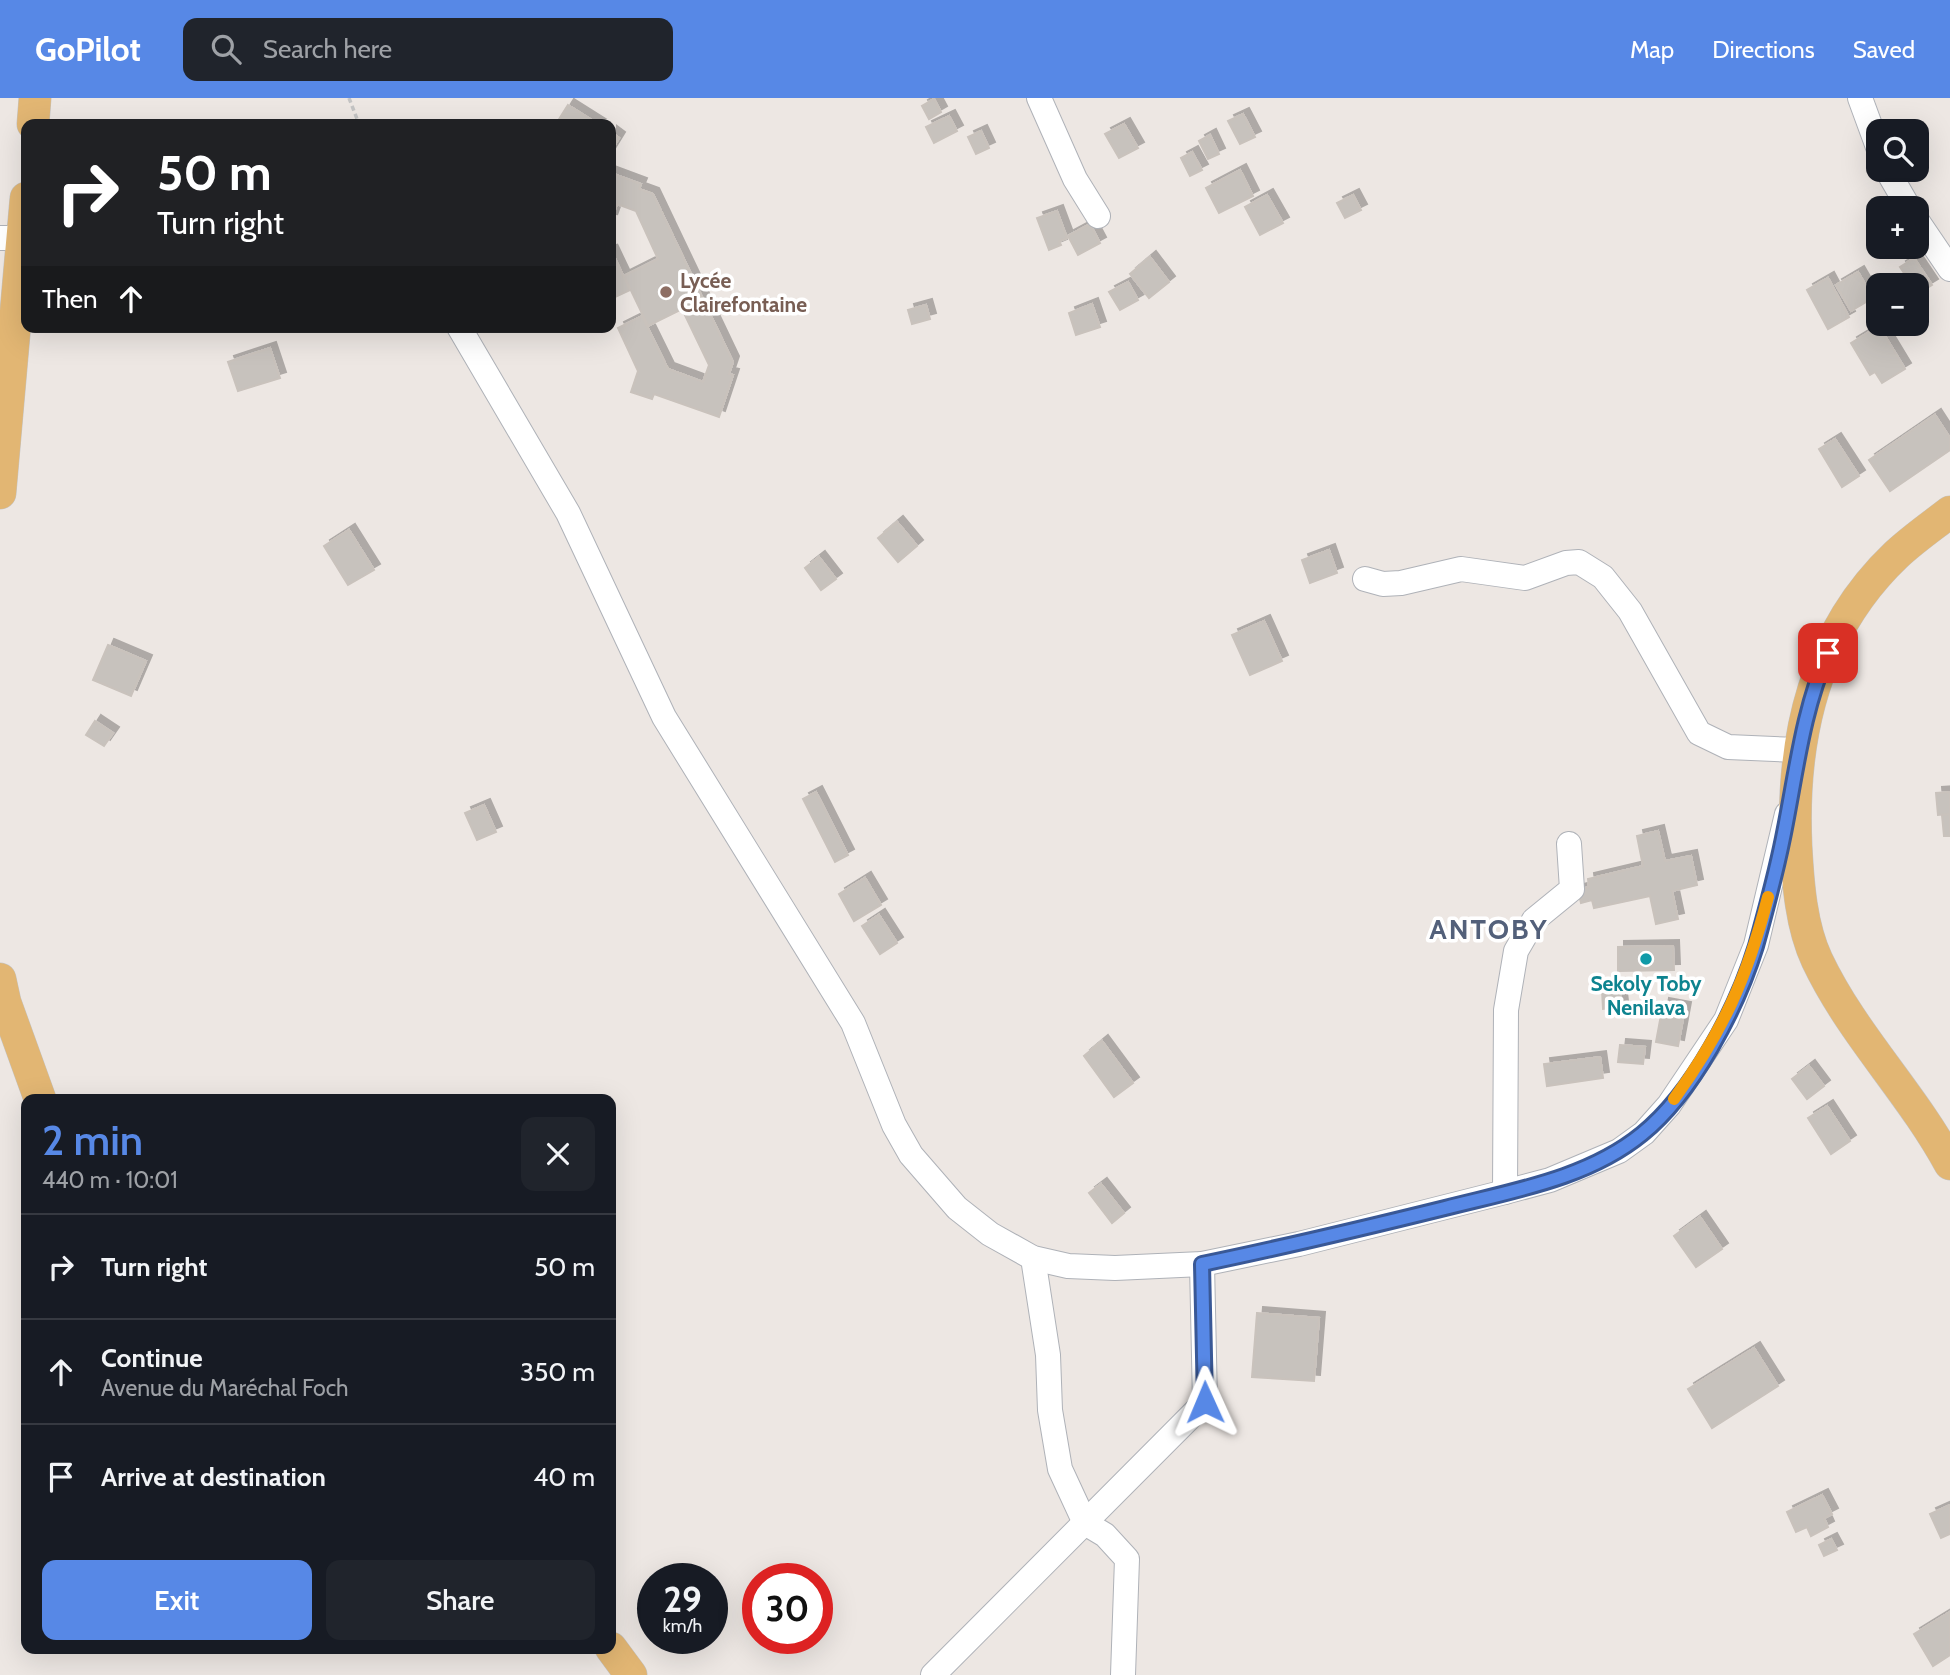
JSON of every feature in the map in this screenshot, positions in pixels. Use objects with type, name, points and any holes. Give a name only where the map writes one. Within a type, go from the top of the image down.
[{"type":"main road","points":[[33,119],[35,98]]},
{"type":"main road","points":[[0,493],[16,238],[21,218]]},
{"type":"main road","points":[[1950,512],[1896,555],[1865,590],[1838,630],[1818,676],[1798,750],[1795,815],[1797,870],[1815,956],[1866,1043],[1950,1164]]},
{"type":"main road","points":[[0,979],[5,1002],[38,1094]]},
{"type":"main road","points":[[615,1654],[631,1675]]},
{"type":"street","points":[[1039,98],[1075,179],[1098,216]]},
{"type":"street","points":[[1860,98],[1868,119]]},
{"type":"street","points":[[1929,238],[1950,269]]},
{"type":"street","points":[[463,333],[568,513],[664,717],[853,1023],[894,1125],[911,1156],[957,1208],[990,1234],[1033,1258],[1068,1266],[1115,1268],[1202,1264],[1300,1244],[1550,1180],[1619,1151],[1644,1133],[1692,1075],[1726,1020],[1756,945],[1783,839],[1798,750],[1728,747],[1699,733],[1630,611],[1603,577],[1579,562],[1566,563],[1525,578],[1461,569],[1401,583],[1383,584],[1365,579]]},
{"type":"street","points":[[1505,1192],[1506,1010],[1516,951],[1534,920],[1572,889],[1569,844]]},
{"type":"street","points":[[1033,1258],[1048,1355],[1050,1410],[1060,1469],[1085,1523],[1105,1535],[1127,1559],[1123,1675]]},
{"type":"street","points":[[933,1675],[1205,1402],[1202,1264]]},
{"type":"path","points":[[349,98],[357,119]]},
{"type":"building","points":[[934,99],[941,112],[929,119],[922,106]]},
{"type":"building","points":[[568,105],[590,119],[559,119]]},
{"type":"building","points":[[1243,114],[1255,137],[1240,144],[1228,121]]},
{"type":"building","points":[[949,116],[957,131],[934,143],[926,127]]},
{"type":"building","points":[[1124,124],[1138,148],[1119,158],[1105,134]]},
{"type":"building","points":[[981,131],[989,148],[976,154],[968,137]]},
{"type":"building","points":[[1210,135],[1219,154],[1208,159],[1199,141]]},
{"type":"building","points":[[1192,152],[1202,170],[1190,176],[1181,158]]},
{"type":"building","points":[[1240,170],[1253,196],[1219,213],[1206,188]]},
{"type":"building","name":"Lycée Clairefontaine","points":[[616,175],[641,184],[639,189],[653,194],[733,362],[729,374],[733,375],[719,417],[654,394],[652,399],[631,392],[638,371],[618,328],[642,316],[668,369],[703,382],[709,365],[682,309],[648,326],[624,276],[658,259],[636,211],[617,204],[616,207]]},
{"type":"building","points":[[1267,195],[1283,223],[1260,235],[1245,207]]},
{"type":"building","points":[[1353,195],[1361,210],[1345,218],[1337,203]]},
{"type":"building","points":[[1057,211],[1067,238],[1059,241],[1061,245],[1049,250],[1037,218]]},
{"type":"building","points":[[1090,224],[1100,243],[1078,255],[1068,236]]},
{"type":"building","points":[[1150,257],[1169,282],[1149,298],[1130,274]]},
{"type":"building","points":[[1915,259],[1924,273],[1904,273],[1900,267]]},
{"type":"building","points":[[616,261],[630,290],[616,297]]},
{"type":"building","points":[[1858,272],[1866,286],[1866,302],[1851,311],[1836,285]]},
{"type":"building","points":[[1828,278],[1849,317],[1828,329],[1807,290]]},
{"type":"building","points":[[1128,282],[1138,300],[1120,310],[1109,292]]},
{"type":"building","points":[[1092,304],[1100,327],[1076,335],[1069,313]]},
{"type":"building","points":[[926,305],[930,319],[912,324],[908,310]]},
{"type":"building","points":[[1866,334],[1885,336],[1905,369],[1882,383],[1875,372],[1870,375],[1851,343]]},
{"type":"building","points":[[270,348],[280,378],[238,391],[228,362]]},
{"type":"building","points":[[1935,415],[1950,438],[1950,450],[1890,491],[1869,460]]},
{"type":"building","points":[[1835,439],[1859,476],[1842,487],[1819,449]]},
{"type":"building","points":[[897,522],[917,546],[898,562],[878,538]]},
{"type":"building","points":[[349,530],[374,570],[348,585],[324,546]]},
{"type":"building","points":[[1329,550],[1337,573],[1310,583],[1302,560]]},
{"type":"building","points":[[819,557],[836,579],[821,590],[805,568]]},
{"type":"building","points":[[1264,621],[1282,661],[1250,675],[1232,635]]},
{"type":"building","points":[[108,645],[146,661],[131,696],[93,680]]},
{"type":"building","points":[[95,721],[113,733],[104,746],[86,735]]},
{"type":"building","points":[[816,792],[848,855],[835,862],[803,799]]},
{"type":"building","points":[[1950,792],[1950,814],[1938,815],[1936,793]]},
{"type":"building","points":[[484,805],[496,832],[477,840],[465,813]]},
{"type":"building","points":[[1950,814],[1950,836],[1944,836],[1942,815]]},
{"type":"building","points":[[1658,831],[1665,861],[1691,856],[1697,885],[1672,891],[1678,919],[1656,924],[1650,896],[1594,908],[1592,900],[1581,903],[1578,890],[1589,887],[1588,879],[1643,866],[1637,836]]},
{"type":"building","points":[[865,878],[881,905],[854,921],[839,894]]},
{"type":"building","points":[[879,915],[897,943],[880,954],[862,926]]},
{"type":"building","name":"Sekoly Toby Nenilava","points":[[1673,946],[1674,970],[1618,971],[1618,947]]},
{"type":"building","points":[[1620,989],[1622,1007],[1603,1009],[1602,990]]},
{"type":"building","points":[[1663,1004],[1685,1008],[1678,1046],[1656,1042]]},
{"type":"building","points":[[1102,1041],[1133,1083],[1114,1097],[1084,1056]]},
{"type":"building","points":[[1620,1045],[1645,1047],[1643,1064],[1618,1062]]},
{"type":"building","points":[[1600,1057],[1603,1078],[1547,1086],[1544,1064]]},
{"type":"building","points":[[1809,1066],[1824,1086],[1807,1099],[1792,1079]]},
{"type":"building","points":[[1827,1106],[1850,1141],[1831,1154],[1808,1118]]},
{"type":"building","points":[[1101,1184],[1124,1213],[1112,1223],[1089,1193]]},
{"type":"building","points":[[1700,1217],[1722,1249],[1696,1267],[1674,1236]]},
{"type":"building","points":[[1257,1313],[1319,1318],[1314,1381],[1252,1377]]},
{"type":"building","points":[[1754,1348],[1778,1386],[1712,1428],[1688,1389]]},
{"type":"building","points":[[1822,1495],[1832,1514],[1824,1518],[1828,1527],[1811,1536],[1807,1527],[1796,1532],[1787,1512]]},
{"type":"building","points":[[1950,1505],[1950,1534],[1941,1538],[1930,1514]]},
{"type":"building","points":[[1831,1539],[1837,1550],[1824,1556],[1819,1545]]},
{"type":"building","points":[[1950,1612],[1950,1655],[1933,1666],[1914,1634]]},
{"type":"slow traffic","points":[[1674,1099],[1726,1020],[1756,945],[1768,897]]},
{"type":"place","name":"Lycée Clairefontaine","points":[[666,292]]},
{"type":"place","name":"Sekoly Toby Nenilava","points":[[1646,959]]},
{"type":"district","name":"ANTOBY","points":[[1489,929]]},
{"type":"route","points":[[1205,1402],[1202,1264],[1300,1244],[1550,1180],[1619,1151],[1644,1133],[1669,1105],[1692,1075],[1726,1020],[1756,945],[1783,839],[1807,711],[1828,653]]}]
